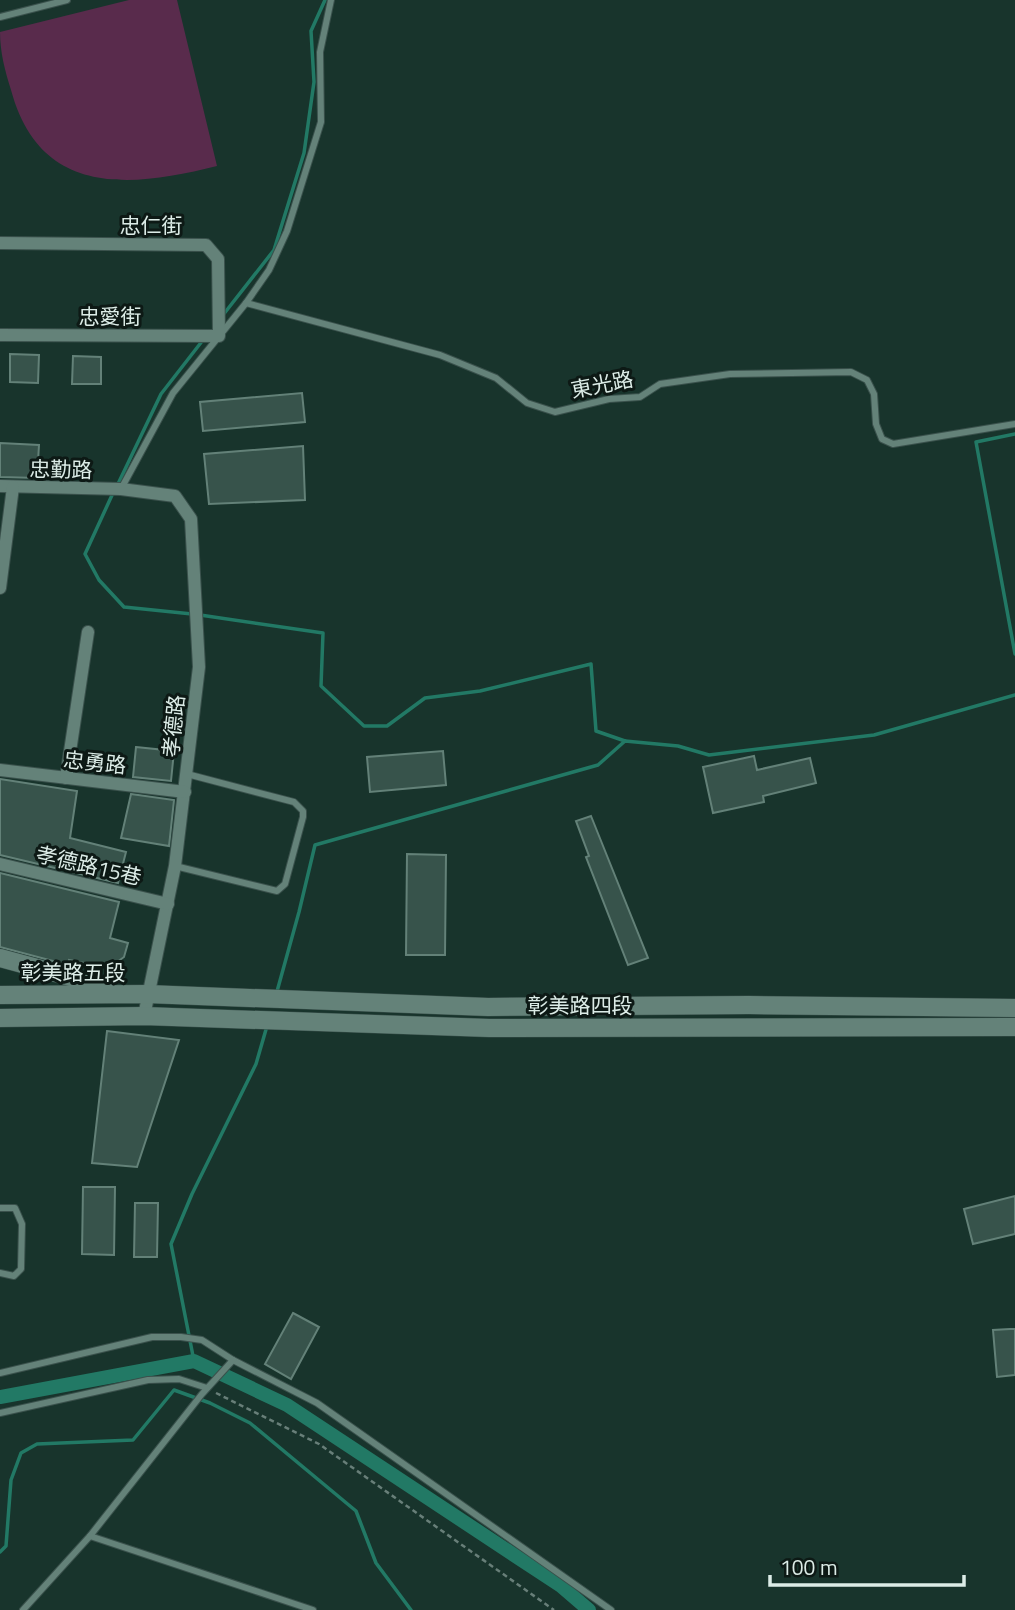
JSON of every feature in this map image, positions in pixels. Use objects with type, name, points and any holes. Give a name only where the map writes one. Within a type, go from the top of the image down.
[{"type":"main road","points":[[0,958],[78,979],[115,994]]},
{"type":"main road","name":"彰美路五段","points":[[0,995],[147,994]]},
{"type":"main road","name":"彰美路四段","points":[[147,994],[488,1007],[1015,1008]]},
{"type":"main road","points":[[748,1006],[752,1029]]},
{"type":"main road","points":[[488,1007],[489,1028]]},
{"type":"main road","name":"彰美路四段","points":[[144,1016],[489,1028],[1015,1027]]},
{"type":"main road","points":[[0,1018],[144,1016]]},
{"type":"street","name":"忠仁街","points":[[0,243],[206,244],[218,259],[219,336]]},
{"type":"street","name":"忠愛街","points":[[0,335],[219,336]]},
{"type":"street","name":"忠勤路","points":[[6,487],[121,489]]},
{"type":"street","points":[[0,588],[6,487]]},
{"type":"street","name":"孝德路","points":[[121,489],[175,496],[191,519],[199,667],[175,866],[144,1016]]},
{"type":"street","points":[[66,778],[88,632]]},
{"type":"street","name":"忠勇路","points":[[0,771],[185,792]]},
{"type":"street","name":"孝德路15巷","points":[[0,864],[168,904]]},
{"type":"lane","points":[[0,17],[68,0]]},
{"type":"lane","points":[[121,489],[173,393],[269,271],[286,231],[321,122],[320,52],[331,0]]},
{"type":"lane","name":"東光路","points":[[246,303],[440,355],[496,378],[527,403],[555,412],[609,399],[640,397],[660,384],[730,374],[851,372],[867,380],[874,394],[876,424],[882,439],[893,444],[1015,424]]},
{"type":"lane","points":[[175,866],[277,891],[285,884],[303,817],[301,808],[294,802],[187,774]]},
{"type":"lane","points":[[0,1208],[15,1208],[23,1224],[21,1269],[14,1276],[0,1273]]},
{"type":"lane","points":[[0,1373],[152,1337],[202,1340],[231,1363],[317,1403],[611,1610]]},
{"type":"lane","points":[[23,1610],[90,1536],[207,1388],[231,1363]]},
{"type":"lane","points":[[0,1413],[148,1380],[179,1379],[207,1388]]},
{"type":"lane","points":[[90,1536],[313,1610]]},
{"type":"path","points":[[207,1388],[319,1444],[554,1610]]},
{"type":"shaded area","points":[[129,0],[177,0],[217,166],[152,178],[121,180],[92,176],[66,167],[43,150],[25,125],[7,76],[0,32]]},
{"type":"building","points":[[10,354],[39,355],[38,383],[10,382]]},
{"type":"building","points":[[73,356],[101,357],[101,384],[72,384]]},
{"type":"building","points":[[302,393],[305,422],[203,431],[200,402]]},
{"type":"building","points":[[0,443],[39,445],[37,478],[0,477]]},
{"type":"building","points":[[303,446],[305,500],[209,504],[204,454]]},
{"type":"building","points":[[136,747],[174,751],[171,781],[133,777]]},
{"type":"building","points":[[443,751],[446,785],[370,792],[367,757]]},
{"type":"building","points":[[754,756],[757,770],[810,758],[816,783],[763,796],[764,802],[713,813],[703,767]]},
{"type":"building","points":[[0,779],[77,791],[70,838],[126,852],[118,883],[0,855]]},
{"type":"building","points":[[131,794],[174,800],[169,846],[121,838]]},
{"type":"building","points":[[591,816],[648,958],[628,965],[586,857],[589,856],[576,821]]},
{"type":"building","points":[[407,854],[446,855],[445,955],[406,955]]},
{"type":"building","points":[[0,873],[119,902],[110,938],[128,943],[124,957],[109,968],[69,960],[68,965],[0,947]]},
{"type":"building","points":[[107,1031],[179,1040],[137,1167],[92,1163]]},
{"type":"building","points":[[83,1187],[115,1187],[114,1255],[82,1254]]},
{"type":"building","points":[[1015,1196],[1015,1234],[973,1244],[964,1209]]},
{"type":"building","points":[[135,1203],[158,1203],[157,1257],[134,1257]]},
{"type":"building","points":[[293,1313],[319,1327],[291,1379],[265,1364]]},
{"type":"building","points":[[1015,1329],[1015,1375],[997,1377],[993,1330]]},
{"type":"waterway","points":[[223,315],[274,250],[304,153],[314,82],[311,31],[325,0]]},
{"type":"waterway","points":[[117,486],[161,394],[203,340]]},
{"type":"waterway","points":[[1015,434],[976,442],[1015,654]]},
{"type":"waterway","points":[[113,493],[85,554],[99,580],[124,607],[192,614]]},
{"type":"waterway","points":[[200,615],[323,633],[321,686],[364,726],[387,726],[425,698],[480,691],[591,664],[596,731],[625,741]]},
{"type":"waterway","points":[[276,995],[315,845],[598,765],[625,741],[678,746],[709,755],[874,735],[1015,695]]},
{"type":"waterway","points":[[194,1361],[171,1244],[192,1194],[256,1064],[267,1026]]},
{"type":"waterway","points":[[0,1397],[194,1361],[287,1405],[561,1586],[589,1610]]},
{"type":"waterway","points":[[0,1552],[6,1546],[11,1480],[21,1453],[37,1444],[133,1440],[174,1390],[210,1403],[250,1423],[356,1511],[376,1563],[411,1610]]}]
